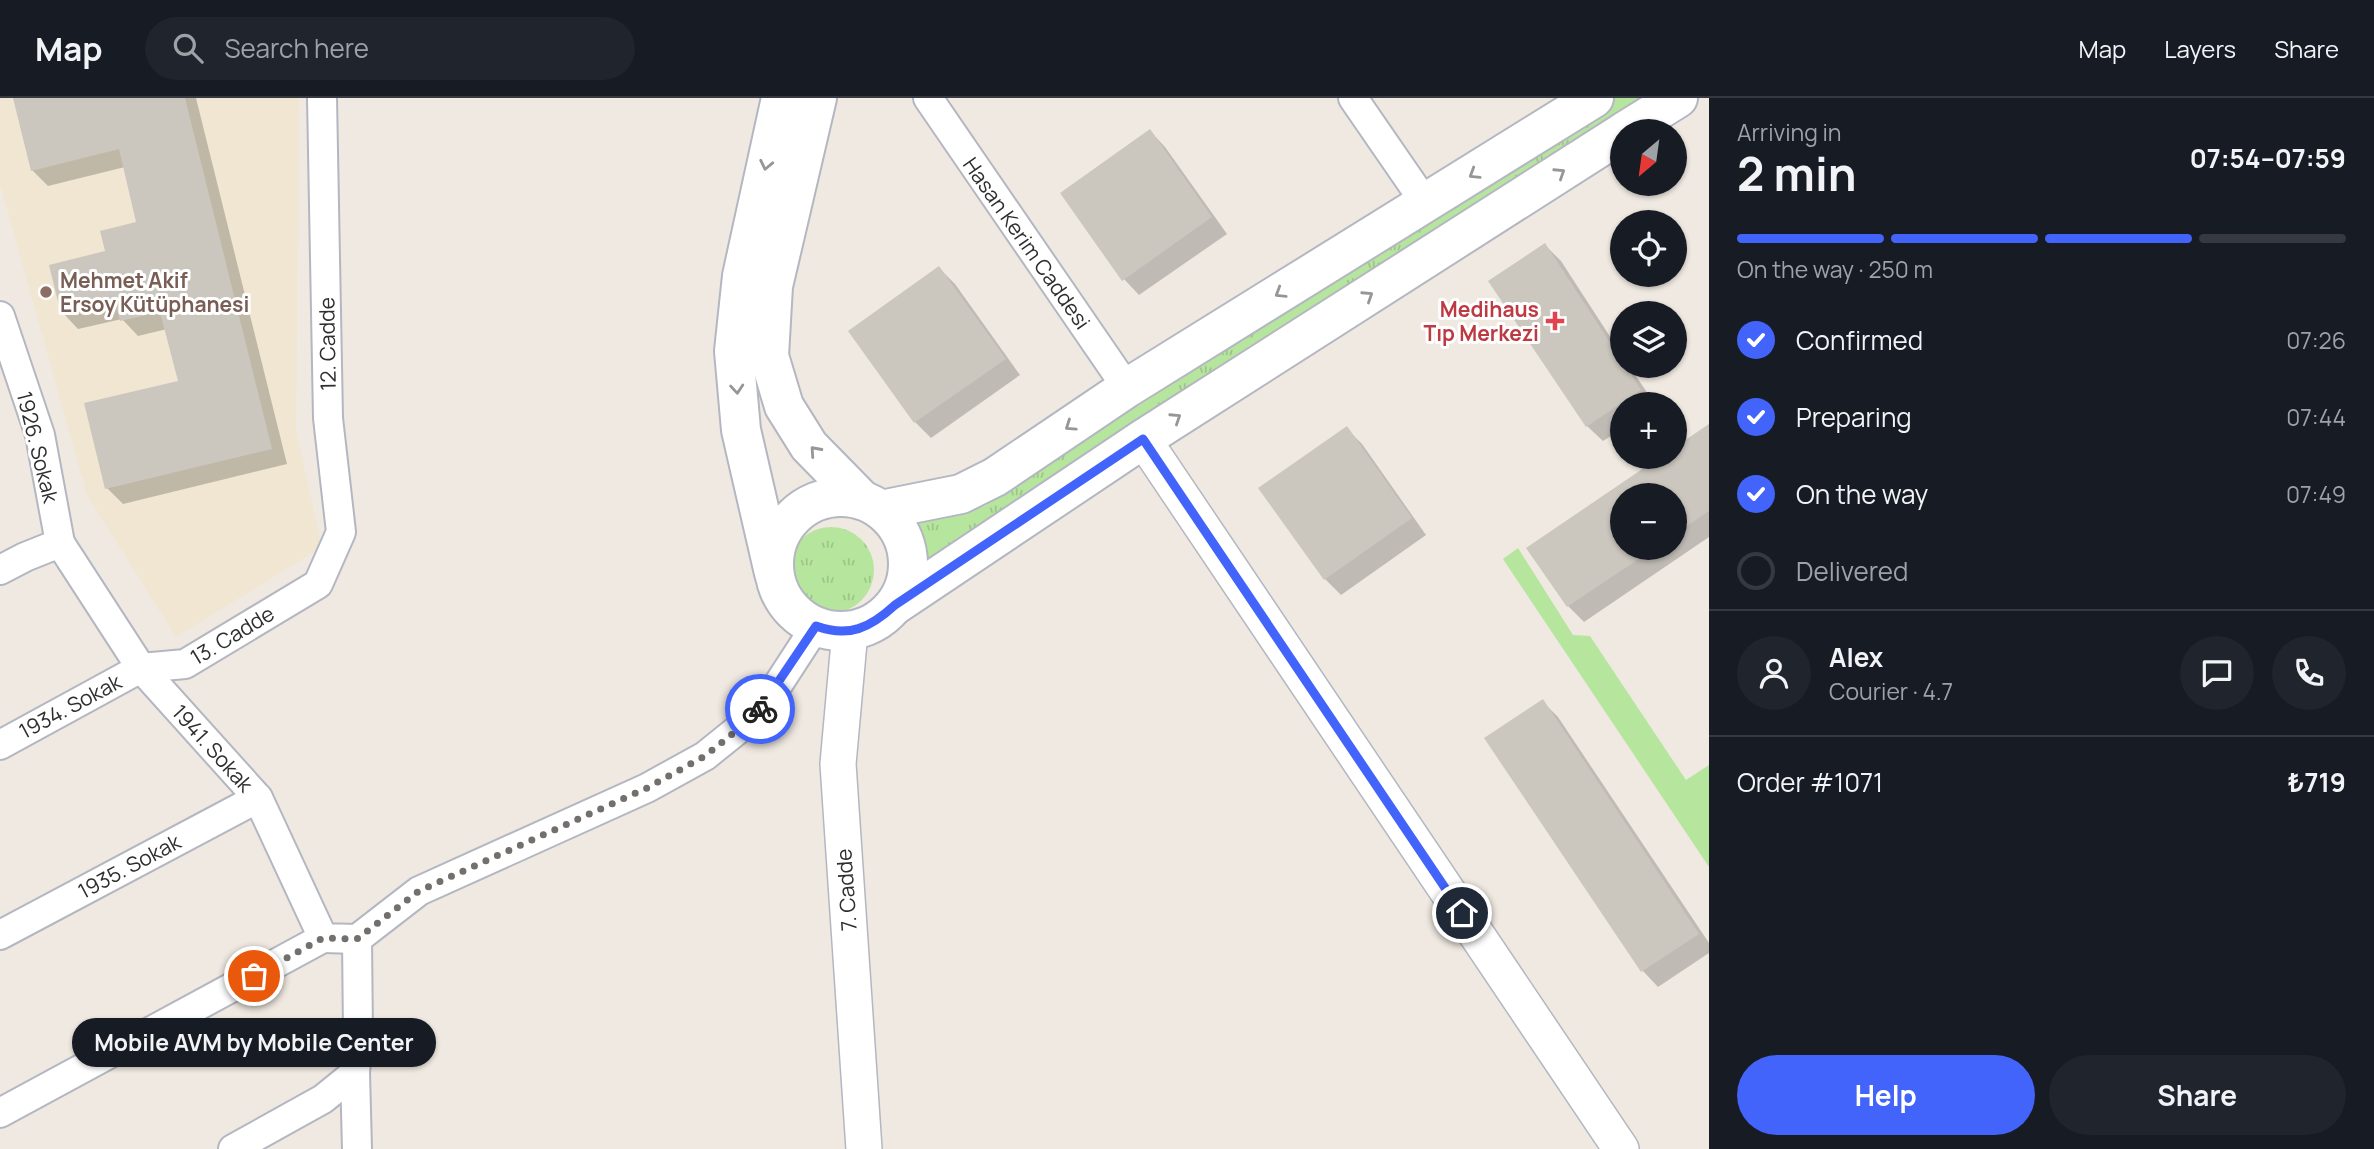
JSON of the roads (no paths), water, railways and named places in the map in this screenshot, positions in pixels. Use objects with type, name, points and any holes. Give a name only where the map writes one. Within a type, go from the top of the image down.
[{"type":"main road","points":[[781,98],[742,276],[734,351],[741,430],[778,590],[787,605],[800,618],[833,629],[879,620],[895,605],[1143,439],[1610,141]]},
{"type":"main road","points":[[817,98],[773,286],[769,356],[784,406],[809,446],[896,525],[905,544],[908,565],[905,586],[895,605]]},
{"type":"main road","points":[[774,573],[775,550],[783,529],[798,512],[818,500],[840,496],[872,505],[961,494],[984,483],[1126,388],[1594,98]]},
{"type":"main road","points":[[1645,119],[1678,98]]},
{"type":"street","name":"12. Cadde","points":[[318,584],[341,532],[328,418],[322,98]]},
{"type":"street","name":"Hasan Kerim Caddesi","points":[[928,98],[1126,388]]},
{"type":"street","points":[[1353,98],[1426,204]]},
{"type":"street","name":"1926. Sokak","points":[[0,316],[9,371],[40,435],[60,543]]},
{"type":"street","points":[[1143,439],[1621,1149]]},
{"type":"street","points":[[0,570],[60,543]]},
{"type":"street","name":"1941. Sokak","points":[[60,543],[141,668],[258,798],[323,938]]},
{"type":"street","name":"13. Cadde","points":[[141,668],[185,664],[318,584]]},
{"type":"street","points":[[0,1114],[323,938],[357,939],[419,891],[647,788],[705,756],[751,719],[833,629]]},
{"type":"street","name":"7. Cadde","points":[[833,629],[838,764],[864,1149]]},
{"type":"street","name":"1934. Sokak","points":[[0,744],[141,668]]},
{"type":"street","name":"1935. Sokak","points":[[0,935],[258,798]]},
{"type":"street","points":[[357,939],[357,1149]]},
{"type":"street","points":[[233,1149],[323,1099],[355,1073]]},
{"type":"place","name":"Mehmet Akif Ersoy Kütüphanesi","points":[[46,292]]},
{"type":"place","name":"Medihaus Tıp Merkezi","points":[[1555,321]]},
{"type":"place","name":"Mobile AVM by Mobile Center","points":[[254,976]]}]
